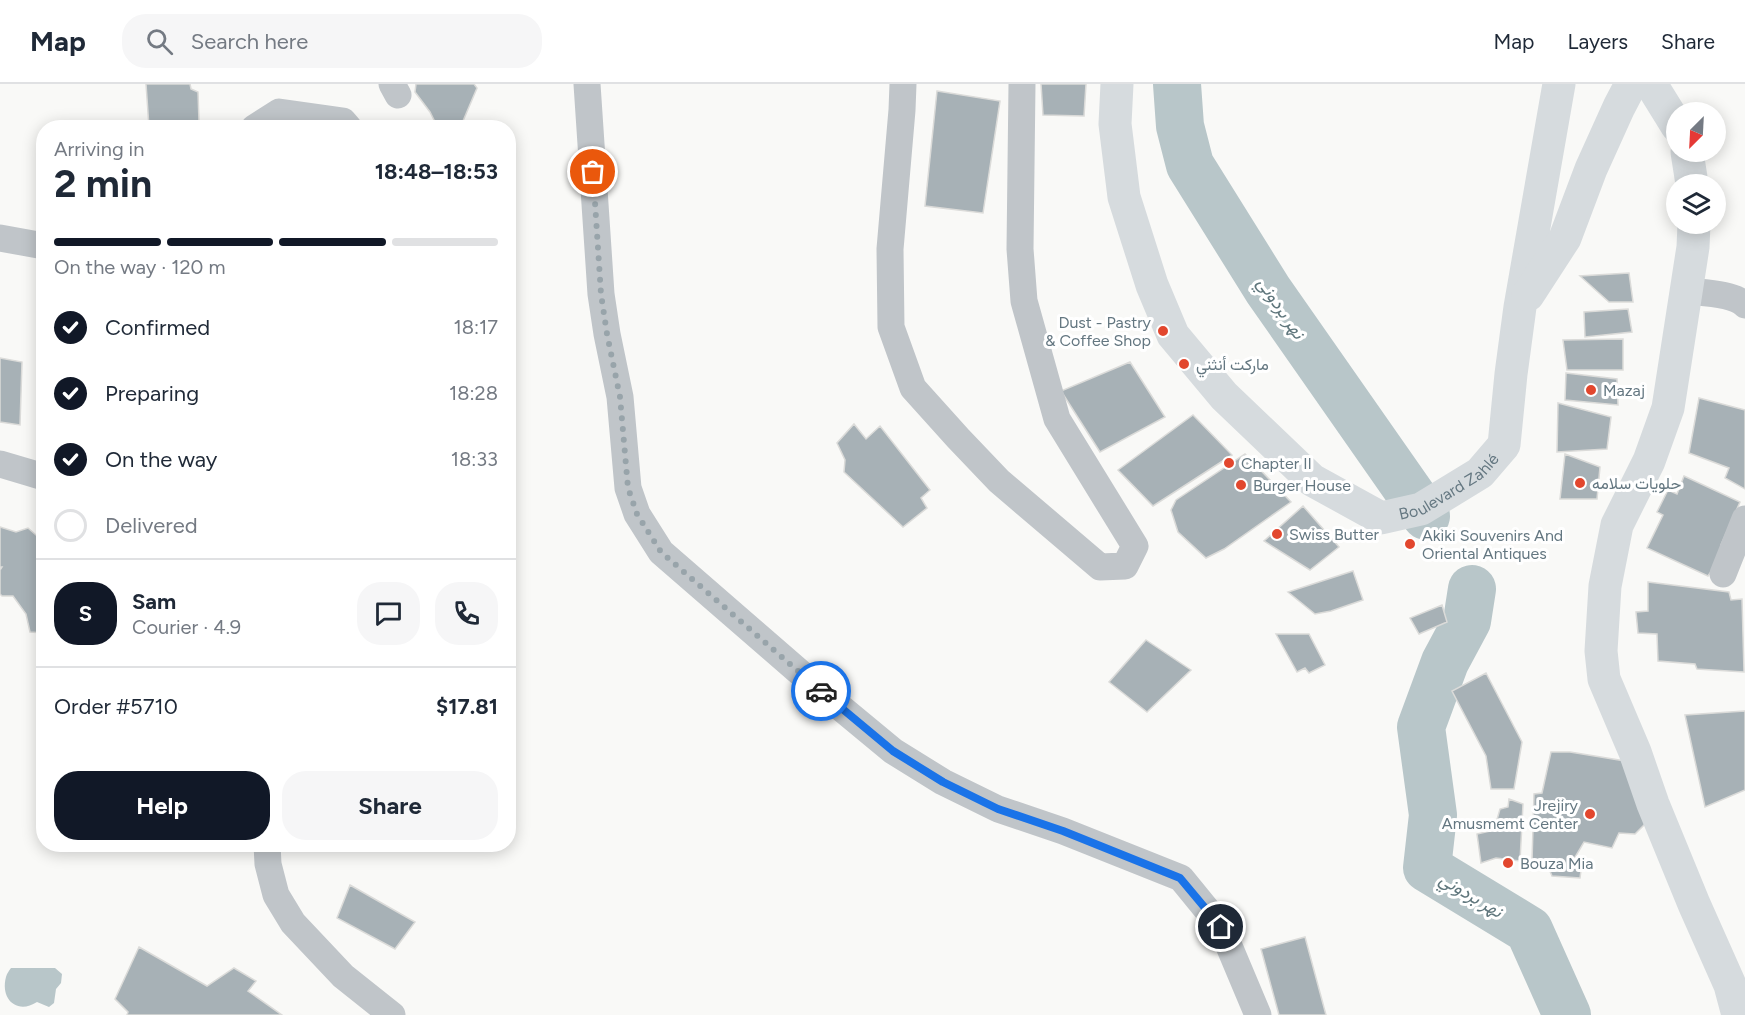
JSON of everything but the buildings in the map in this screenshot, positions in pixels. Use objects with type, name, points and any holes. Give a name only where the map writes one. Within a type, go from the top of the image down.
[{"type":"main road","name":"Boulevard Zahlé","points":[[1117,84],[1115,124],[1124,197],[1152,285],[1173,335],[1224,396],[1312,480],[1381,518],[1421,509],[1480,474],[1504,446],[1520,307],[1559,84]]},
{"type":"main road","points":[[1520,307],[1565,238],[1591,168],[1632,84]]},
{"type":"main road","points":[[1651,84],[1666,108]]},
{"type":"main road","points":[[1694,234],[1668,408],[1649,461],[1617,525],[1605,586],[1601,651],[1604,679],[1694,904],[1730,985],[1738,1015]]},
{"type":"street","points":[[587,84],[601,294],[620,397],[628,488],[637,514],[661,552],[835,704],[893,751],[943,782],[998,809],[1063,831],[1180,878],[1221,927],[1258,1015]]},
{"type":"street","points":[[903,84],[903,110],[890,249],[891,327],[913,388],[999,481],[1100,567],[1125,566],[1135,546],[1057,419],[1024,301],[1020,249],[1022,84]]},
{"type":"street","points":[[266,120],[279,112],[337,120]]},
{"type":"street","points":[[4,239],[36,235]]},
{"type":"street","points":[[4,239],[36,245]]},
{"type":"street","points":[[1686,291],[1722,295],[1742,301],[1745,305]]},
{"type":"street","points":[[0,464],[36,475]]},
{"type":"street","points":[[1723,574],[1745,519]]},
{"type":"street","points":[[267,852],[276,895],[293,923],[343,976],[392,1015]]},
{"type":"shaded area","points":[[11,968],[55,968],[62,974],[54,1003],[49,1007],[37,1002],[23,1007],[12,1003],[8,998],[5,985],[6,976]]},
{"type":"waterway","name":"نهر بردوني","points":[[1177,84],[1180,126],[1190,165],[1268,290],[1426,516]]},
{"type":"waterway","name":"نهر بردوني","points":[[1472,589],[1467,621],[1445,662],[1421,727],[1433,815],[1427,868],[1529,930],[1567,1015]]},
{"type":"way so far","points":[[593,172],[601,294],[607,334],[618,379],[628,488],[637,514],[661,552],[821,691]]},
{"type":"place","name":"Dust - Pastry & Coffee Shop","points":[[1163,331]]},
{"type":"place","name":"ماركت أنثني","points":[[1184,364]]},
{"type":"place","name":"Mazaj","points":[[1591,390]]},
{"type":"place","name":"Chapter II","points":[[1229,463]]},
{"type":"place","name":"حلويات سلامه","points":[[1580,483]]},
{"type":"place","name":"Burger House","points":[[1241,485]]},
{"type":"place","name":"Swiss Butter","points":[[1277,534]]},
{"type":"place","name":"Akiki Souvenirs And Oriental Antiques","points":[[1410,544]]},
{"type":"place","name":"Jrejiry Amusmemt Center","points":[[1590,814]]},
{"type":"place","name":"Bouza Mia","points":[[1508,863]]},
{"type":"route","points":[[821,691],[893,751],[943,782],[998,809],[1063,831],[1180,878],[1221,927]]}]
